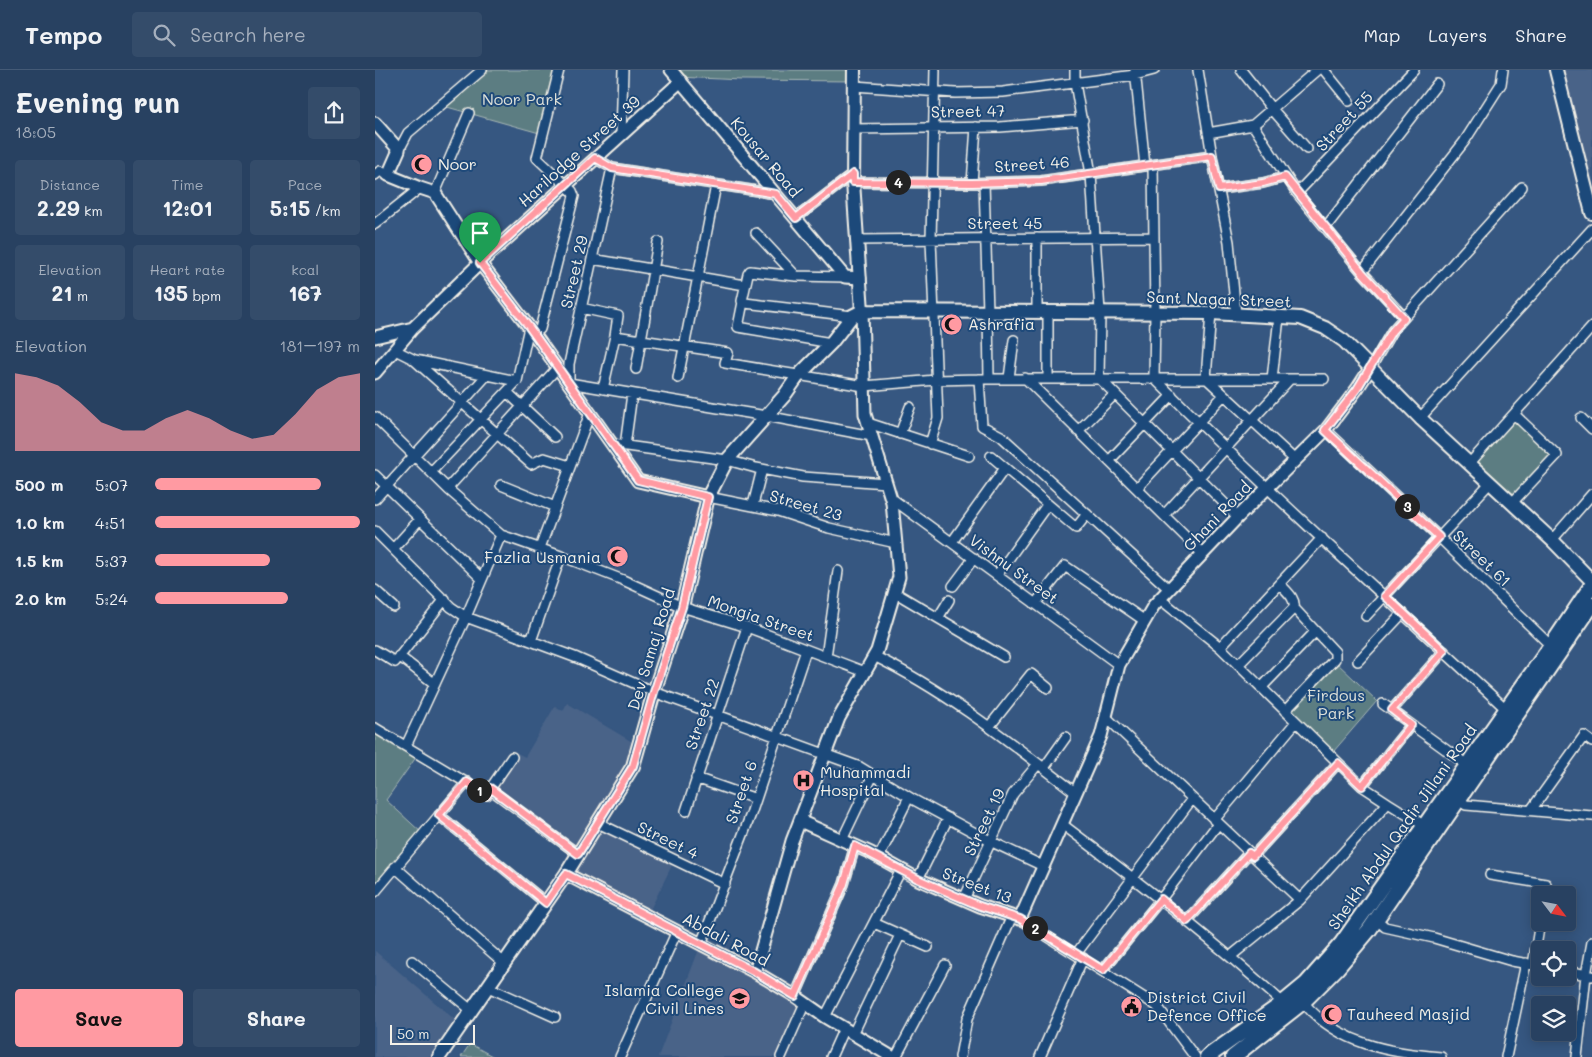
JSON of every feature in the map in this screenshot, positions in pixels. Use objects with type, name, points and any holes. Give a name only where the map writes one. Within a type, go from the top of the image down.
[{"type":"main road","points":[[854,70],[853,178],[860,278],[857,314]]},
{"type":"main road","points":[[1557,70],[1592,213]]},
{"type":"main road","name":"Sant Nagar Street","points":[[857,314],[933,311],[1155,312],[1300,318],[1325,328],[1344,341],[1419,418],[1552,540],[1592,583]]},
{"type":"main road","name":"Dev Samaj Road","points":[[439,1057],[566,874],[633,766],[654,692],[682,607],[708,497],[727,460],[784,396],[798,376],[857,314]]},
{"type":"main road","name":"Sheikh Abdul Qadir Jillani Road","points":[[1207,1057],[1283,1003],[1305,984],[1342,943],[1551,646],[1592,583]]},
{"type":"main road","name":"Sheikh Abdul Qadir Jillani Road","points":[[1240,1055],[1303,1002],[1337,968],[1376,919],[1592,605]]},
{"type":"street","points":[[388,175],[408,133],[481,70]]},
{"type":"street","points":[[531,330],[540,329],[574,196],[572,191],[537,158],[559,70]]},
{"type":"street","points":[[621,135],[623,70]]},
{"type":"street","name":"Kousar Road","points":[[671,70],[845,277]]},
{"type":"street","points":[[929,444],[938,418],[931,238],[935,70]]},
{"type":"street","points":[[1075,70],[1075,83],[1091,174],[1096,238],[1100,312],[1099,378],[1238,517]]},
{"type":"street","points":[[853,86],[955,93],[1003,92],[1154,70]]},
{"type":"street","points":[[1198,70],[1229,242],[1236,314]]},
{"type":"street","points":[[1241,70],[1307,149]]},
{"type":"street","points":[[1208,133],[1253,125],[1317,70]]},
{"type":"street","points":[[1324,70],[1349,102]]},
{"type":"street","name":"Street 55","points":[[1297,193],[1414,70]]},
{"type":"street","points":[[1362,272],[1464,142],[1501,84],[1503,70]]},
{"type":"street","points":[[1135,72],[1149,166],[1154,237],[1154,378],[1267,488],[1506,709]]},
{"type":"street","name":"Harilodge Street 39","points":[[375,374],[413,328],[480,263],[681,81]]},
{"type":"street","points":[[1325,228],[1437,84]]},
{"type":"street","points":[[435,193],[469,113]]},
{"type":"street","name":"Street 47","points":[[853,129],[999,127],[1083,120]]},
{"type":"street","points":[[375,123],[399,150]]},
{"type":"street","points":[[1253,125],[1297,193],[1362,272],[1404,318]]},
{"type":"street","points":[[972,183],[976,126]]},
{"type":"street","name":"Street 46","points":[[853,178],[933,183],[1041,181],[1212,156]]},
{"type":"street","points":[[595,158],[612,168],[776,194]]},
{"type":"street","name":"Street 29","points":[[569,383],[569,364],[612,168]]},
{"type":"street","points":[[375,175],[380,171],[435,193],[480,263],[531,330],[638,480],[708,497]]},
{"type":"street","points":[[1219,189],[1263,183],[1285,177]]},
{"type":"street","points":[[796,218],[853,178]]},
{"type":"street","points":[[984,183],[988,311],[981,426],[1001,436],[1169,589]]},
{"type":"street","points":[[678,378],[716,184]]},
{"type":"street","name":"Ghani Road","points":[[1016,917],[1043,866],[1101,736],[1119,665],[1154,605],[1325,430],[1357,389],[1392,331],[1521,187]]},
{"type":"street","points":[[375,224],[420,188]]},
{"type":"street","points":[[1419,418],[1592,229]]},
{"type":"street","points":[[756,233],[796,276]]},
{"type":"street","name":"Street 45","points":[[857,240],[1154,237]]},
{"type":"street","points":[[1037,238],[1048,378]]},
{"type":"street","points":[[636,369],[658,242]]},
{"type":"street","points":[[592,259],[745,285]]},
{"type":"street","points":[[831,343],[738,328],[748,274],[750,271],[796,276],[860,278]]},
{"type":"street","points":[[743,302],[857,314],[865,414],[891,498],[899,577],[877,651],[839,718],[792,841],[755,972]]},
{"type":"street","points":[[581,308],[618,316],[603,389]]},
{"type":"street","points":[[1206,378],[1211,313]]},
{"type":"street","points":[[1272,379],[1279,316]]},
{"type":"street","points":[[1469,464],[1592,327]]},
{"type":"street","points":[[375,337],[413,328]]},
{"type":"street","points":[[431,472],[517,381],[531,330]]},
{"type":"street","points":[[615,336],[728,353],[725,364],[864,386],[937,380],[1009,378],[1324,378]]},
{"type":"street","points":[[1009,378],[1014,340]]},
{"type":"street","points":[[395,350],[413,359],[517,381]]},
{"type":"street","points":[[413,359],[531,464],[544,458],[570,466]]},
{"type":"street","points":[[448,488],[557,367]]},
{"type":"street","points":[[375,499],[487,375]]},
{"type":"street","points":[[1025,378],[1203,554]]},
{"type":"street","points":[[1206,378],[1295,460]]},
{"type":"street","points":[[1164,515],[1290,379]]},
{"type":"street","points":[[569,383],[872,436]]},
{"type":"street","points":[[507,392],[555,437]]},
{"type":"street","points":[[625,446],[633,394]]},
{"type":"street","points":[[1078,431],[1115,394]]},
{"type":"street","points":[[1109,461],[1171,395]]},
{"type":"street","points":[[1137,488],[1224,395]]},
{"type":"street","points":[[900,434],[910,406]]},
{"type":"street","points":[[539,548],[590,413]]},
{"type":"street","points":[[1512,503],[1557,455],[1514,414]]},
{"type":"street","name":"Mongia Street","points":[[375,417],[448,488],[501,535],[623,580],[682,607],[747,627],[865,672]]},
{"type":"street","points":[[1581,418],[1592,429]]},
{"type":"street","points":[[868,423],[969,456]]},
{"type":"street","name":"Street 61","points":[[1325,430],[1551,646]]},
{"type":"street","points":[[613,444],[727,460],[803,477],[886,483]]},
{"type":"street","points":[[991,456],[1076,528],[1087,514]]},
{"type":"street","points":[[952,542],[1005,468]]},
{"type":"street","points":[[753,505],[762,469]]},
{"type":"street","points":[[375,475],[482,578]]},
{"type":"street","points":[[1366,616],[1490,483]]},
{"type":"street","points":[[501,485],[555,506]]},
{"type":"street","points":[[1552,540],[1592,494]]},
{"type":"street","name":"Street 23","points":[[708,497],[778,511],[829,528],[896,543]]},
{"type":"street","name":"Vishnu Street","points":[[891,498],[1119,665]]},
{"type":"street","points":[[997,575],[1047,504]]},
{"type":"street","points":[[393,549],[420,518]]},
{"type":"street","points":[[375,531],[451,607],[466,618],[577,658],[654,692],[826,753],[860,767],[909,797],[990,841],[1043,866]]},
{"type":"street","points":[[406,746],[466,618],[501,535]]},
{"type":"street","points":[[1220,648],[1322,538]]},
{"type":"street","points":[[531,641],[561,556]]},
{"type":"street","points":[[953,586],[974,558]]},
{"type":"street","points":[[1035,604],[1065,566],[1145,621]]},
{"type":"street","points":[[826,657],[838,571]]},
{"type":"street","points":[[1238,665],[1295,605],[1293,598],[1280,584]]},
{"type":"street","points":[[375,590],[394,607]]},
{"type":"street","points":[[895,592],[1004,657]]},
{"type":"street","points":[[397,659],[445,599]]},
{"type":"street","points":[[1160,599],[1220,648],[1362,786],[1425,826]]},
{"type":"street","points":[[938,618],[949,600]]},
{"type":"street","points":[[1285,711],[1335,659],[1335,652],[1293,608]]},
{"type":"street","points":[[1357,661],[1403,613]]},
{"type":"street","name":"Street 22","points":[[685,812],[747,627]]},
{"type":"street","points":[[1261,688],[1315,632]]},
{"type":"street","points":[[375,650],[397,659],[435,684]]},
{"type":"street","name":"Street 6","points":[[701,944],[756,799],[807,650]]},
{"type":"street","points":[[1392,710],[1444,651]]},
{"type":"street","points":[[874,656],[902,669],[972,713],[1076,793]]},
{"type":"street","points":[[989,726],[1031,674],[1048,688]]},
{"type":"street","points":[[1383,704],[1467,765]]},
{"type":"street","points":[[1106,717],[1300,900]]},
{"type":"street","points":[[1103,970],[1161,899],[1216,822],[1296,722]]},
{"type":"street","points":[[1362,786],[1411,725]]},
{"type":"street","points":[[375,728],[487,795],[512,757]]},
{"type":"street","points":[[1531,810],[1584,736],[1592,742]]},
{"type":"street","name":"Street 19","points":[[964,899],[1013,794],[1066,737]]},
{"type":"street","points":[[1187,921],[1338,763]]},
{"type":"street","points":[[842,840],[873,775]]},
{"type":"street","points":[[696,778],[756,799]]},
{"type":"street","points":[[375,892],[467,782]]},
{"type":"street","points":[[490,788],[578,854]]},
{"type":"street","points":[[879,858],[909,797]]},
{"type":"street","points":[[1040,1057],[1080,956],[1133,877],[1192,799]]},
{"type":"street","points":[[1459,800],[1466,805],[1592,816]]},
{"type":"street","points":[[1231,956],[1300,900],[1388,803]]},
{"type":"street","points":[[439,815],[546,903]]},
{"type":"street","points":[[918,879],[948,818]]},
{"type":"street","name":"Street 13","points":[[800,821],[855,846],[918,879],[980,906],[1016,917],[1103,970],[1157,1006],[1195,1057]]},
{"type":"street","name":"Street 4","points":[[598,823],[725,884]]},
{"type":"street","points":[[1062,824],[1161,899],[1231,956],[1283,1003]]},
{"type":"street","points":[[781,1057],[800,999],[844,884],[855,846]]},
{"type":"street","points":[[395,867],[504,964]]},
{"type":"street","points":[[825,1017],[901,870]]},
{"type":"street","name":"Abdali Road","points":[[566,874],[755,972],[891,1057]]},
{"type":"street","points":[[1489,875],[1546,884],[1546,886]]},
{"type":"street","points":[[960,1057],[967,1019],[1016,917]]},
{"type":"street","points":[[1376,919],[1385,927],[1531,964]]},
{"type":"street","points":[[874,923],[928,947]]},
{"type":"street","points":[[620,1057],[677,931]]},
{"type":"street","points":[[831,1057],[848,1031],[900,935]]},
{"type":"street","points":[[1577,1057],[1592,942]]},
{"type":"street","points":[[412,961],[471,1010]]},
{"type":"street","points":[[896,1057],[945,965]]},
{"type":"street","points":[[1506,1057],[1531,972]]},
{"type":"street","points":[[1576,973],[1589,975]]},
{"type":"street","points":[[488,986],[555,1017]]},
{"type":"street","points":[[1303,1002],[1317,1018],[1365,1045],[1415,1055],[1441,1057]]},
{"type":"shaded area","points":[[1555,70],[1592,70],[1592,209]]},
{"type":"shaded area","points":[[567,703],[639,746],[598,823],[675,859],[647,916],[566,874],[578,854],[493,790],[517,753],[525,757],[555,706],[563,711]]},
{"type":"shaded area","name":"Islamia College Civil Lines","points":[[701,944],[805,1003],[781,1057],[658,1057]]},
{"type":"shaded area","points":[[375,951],[461,1025],[439,1057],[375,1057]]},
{"type":"green space","name":"Noor Park","points":[[482,70],[559,70],[543,134],[440,105]]},
{"type":"green space","points":[[671,70],[854,70],[854,81],[742,80],[677,77]]},
{"type":"green space","points":[[1514,414],[1557,455],[1512,503],[1469,464]]},
{"type":"green space","name":"Firdous Park","points":[[1336,662],[1377,701],[1333,752],[1289,712]]},
{"type":"green space","points":[[375,728],[419,753],[386,800],[423,834],[375,892]]},
{"type":"green space","points":[[470,1044],[494,1057],[461,1057]]},
{"type":"place","name":"Noor","points":[[422,164]]},
{"type":"place","name":"Ashrafia","points":[[952,324]]},
{"type":"place","name":"Fazlia Usmania","points":[[617,557]]},
{"type":"place","name":"Muhammadi Hospital","points":[[804,781]]},
{"type":"place","name":"Islamia College Civil Lines","points":[[740,999]]},
{"type":"place","name":"District Civil Defence Office","points":[[1131,1006]]},
{"type":"place","name":"Tauheed Masjid","points":[[1331,1014]]},
{"type":"route","points":[[1212,156],[1219,189],[1263,183],[1285,177],[1362,272],[1404,318],[1392,331],[1357,389],[1325,430],[1439,537],[1385,596],[1444,651],[1392,710],[1411,725],[1362,786],[1338,763],[1253,856],[1249,853],[1187,921],[1161,899],[1103,970],[1020,919],[954,895],[918,879],[855,846],[844,884],[795,996],[755,972],[566,874],[546,903],[439,815],[467,782],[487,795],[490,788],[578,854],[633,766],[654,692],[682,607],[708,497],[638,480],[529,327],[480,263],[595,158],[612,168],[776,194],[796,218],[853,174],[853,182],[972,183],[1041,181],[1212,156]]}]
